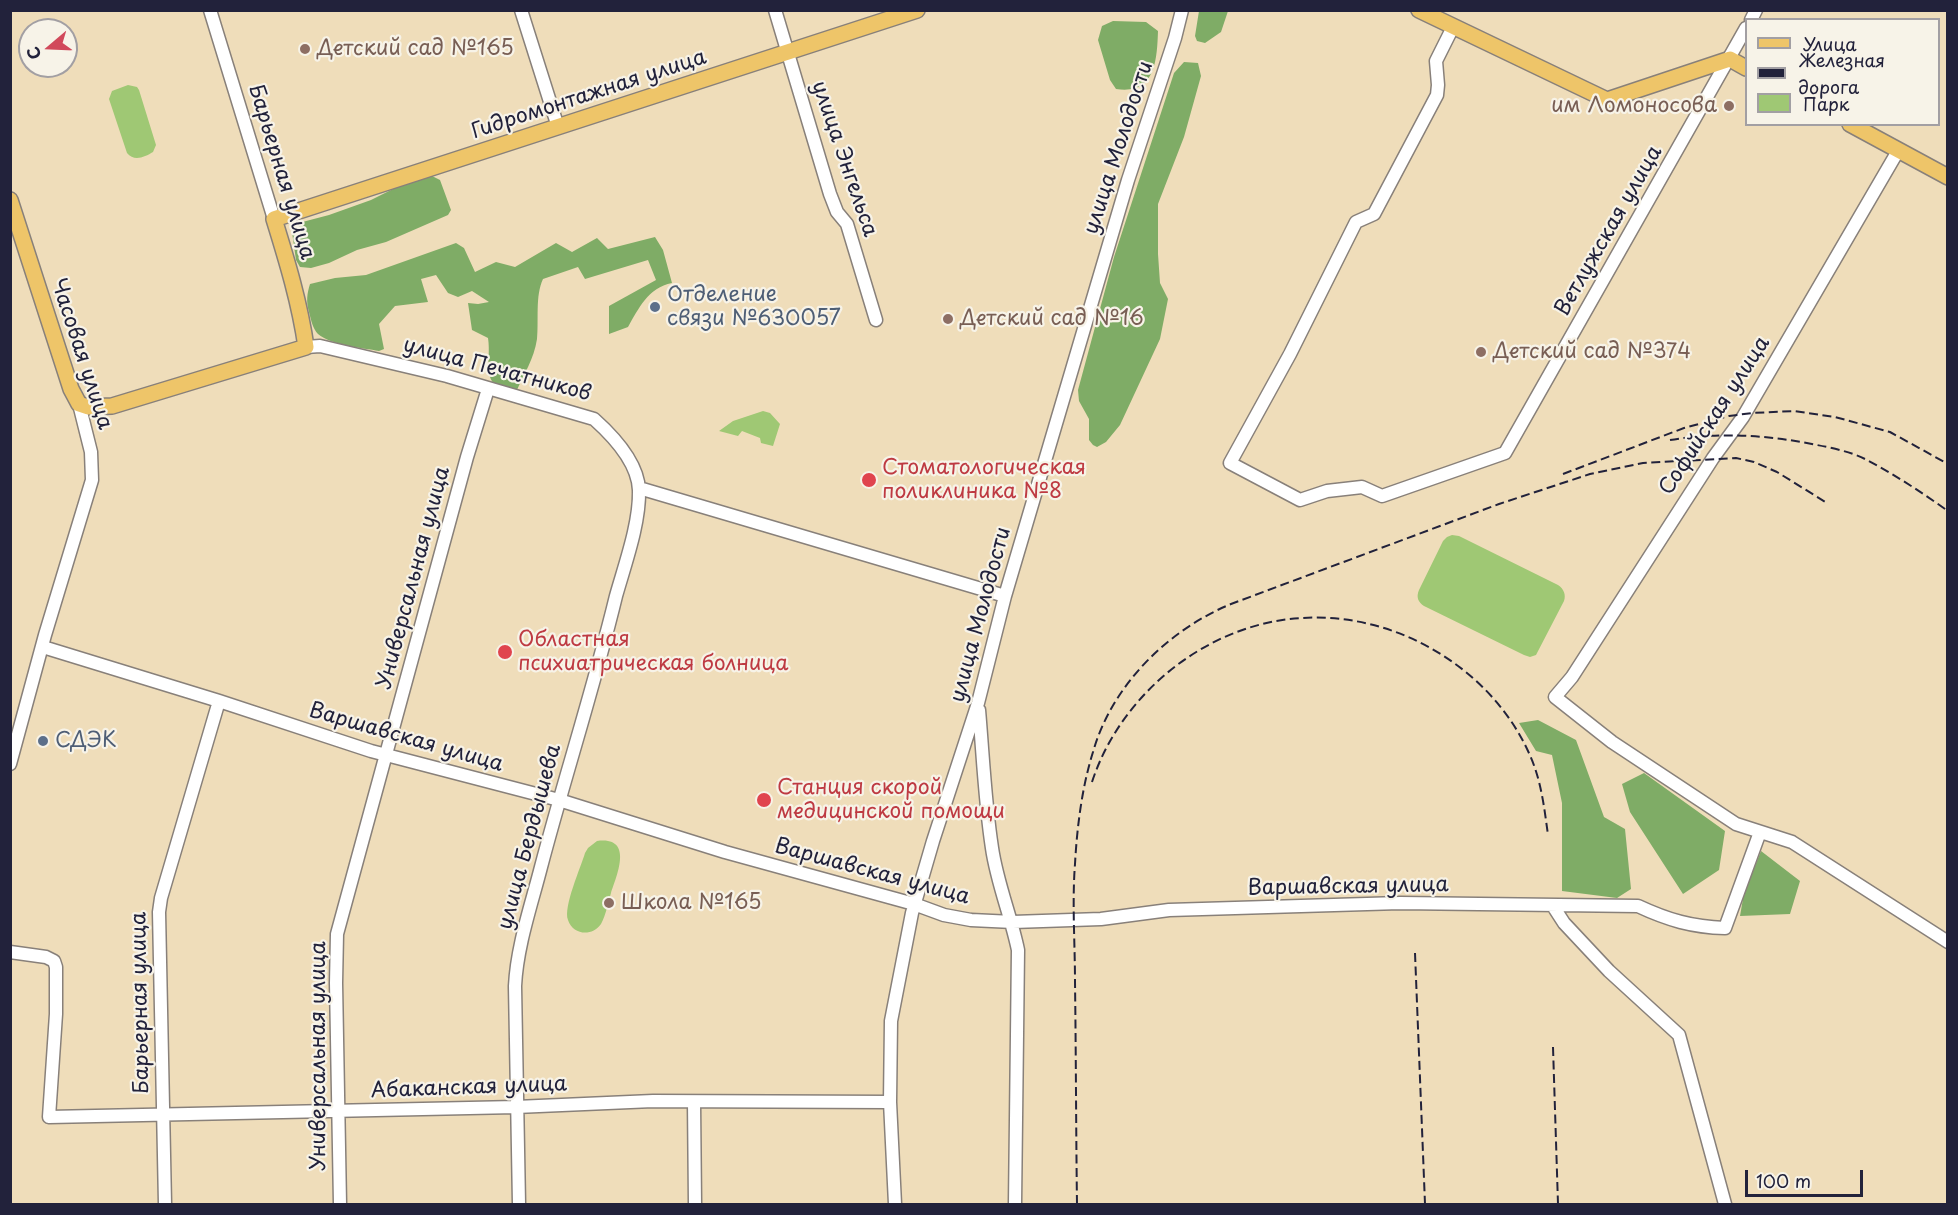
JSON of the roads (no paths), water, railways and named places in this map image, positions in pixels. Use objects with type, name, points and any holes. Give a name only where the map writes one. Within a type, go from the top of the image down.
[{"type":"main road","name":"Гидромонтажная улица","points":[[274,219],[788,54],[917,10]]},
{"type":"main road","points":[[1419,10],[1607,100],[1730,59],[1745,67]]},
{"type":"main road","points":[[1854,126],[1947,177]]},
{"type":"main road","name":"Часовая улица","points":[[10,200],[71,389],[79,404]]},
{"type":"main road","name":"Барьерная улица","points":[[274,219],[292,277],[306,347]]},
{"type":"main road","name":"улица Печатников","points":[[79,404],[88,407],[112,406],[306,347]]},
{"type":"street","name":"Барьерная улица","points":[[210,10],[274,219]]},
{"type":"street","points":[[521,10],[558,127]]},
{"type":"street","name":"улица Энгельса","points":[[775,10],[830,194],[837,213],[847,224],[876,320]]},
{"type":"street","name":"улица Молодости","points":[[894,1204],[890,1102],[891,1021],[914,904],[978,703],[1005,597],[1128,180],[1182,10]]},
{"type":"street","name":"Ветлужская улица","points":[[1453,27],[1436,61],[1437,95],[1374,214],[1356,222],[1290,354],[1230,463],[1300,500],[1327,491],[1362,487],[1382,496],[1505,453],[1745,30]]},
{"type":"street","name":"Софийская улица","points":[[1760,832],[1736,824],[1621,749],[1555,697],[1572,677],[1713,458],[1743,417],[1898,151]]},
{"type":"street","name":"улица Печатников","points":[[306,347],[320,346],[436,374],[594,419],[611,434],[621,448],[632,467],[639,488]]},
{"type":"street","name":"Универсальная улица","points":[[340,1204],[337,1111],[337,934],[467,457],[488,389]]},
{"type":"street","name":"Часовая улица","points":[[10,764],[92,480],[91,452],[79,404]]},
{"type":"street","points":[[639,488],[1005,597]]},
{"type":"street","name":"улица Бердышева","points":[[519,1204],[516,968],[638,511],[639,488]]},
{"type":"street","name":"Варшавская улица","points":[[43,646],[386,755],[559,800],[725,852],[914,904],[944,915],[971,920],[1012,922],[1101,919],[1169,910],[1400,903],[1638,906],[1671,921],[1706,928],[1725,928],[1760,832]]},
{"type":"street","name":"Барьерная улица","points":[[165,1204],[165,1115],[159,912],[161,898],[219,701]]},
{"type":"street","points":[[978,703],[992,847],[996,871],[1018,950],[1015,1204]]},
{"type":"street","points":[[1760,832],[1791,842],[1947,942]]},
{"type":"street","points":[[1552,906],[1564,923],[1609,971],[1679,1035],[1725,1204]]},
{"type":"street","name":"Абаканская улица","points":[[10,952],[46,957],[54,961],[56,967],[56,1014],[49,1117],[516,1107],[652,1101],[890,1102]]},
{"type":"street","points":[[694,1102],[695,1204]]},
{"type":"railway","points":[[1563,474],[1684,428],[1729,416],[1794,411],[1835,417],[1890,432],[1948,464]]},
{"type":"railway","points":[[1670,440],[1707,436],[1744,436],[1780,439],[1848,452],[1876,465],[1948,511]]},
{"type":"railway","points":[[1077,1204],[1074,893],[1081,807],[1093,752],[1102,727],[1128,683],[1165,645],[1208,615],[1231,604],[1499,504],[1590,474],[1643,463],[1736,458],[1754,462],[1777,472],[1827,503]]},
{"type":"railway","points":[[1092,782],[1105,750],[1124,720],[1146,692],[1173,668],[1202,649],[1234,633],[1267,623],[1302,618],[1337,619],[1371,624],[1404,635],[1464,670],[1489,694],[1511,721],[1528,751],[1536,771],[1548,835]]},
{"type":"railway","points":[[1415,953],[1425,1204]]},
{"type":"railway","points":[[1553,1047],[1558,1204]]},
{"type":"place","name":"Детский сад №165","points":[[305,49]]},
{"type":"place","name":"им Ломоносова","points":[[1729,106]]},
{"type":"place","name":"Отделение связи №630057","points":[[655,307]]},
{"type":"place","name":"Детский сад №16","points":[[948,319]]},
{"type":"place","name":"Детский сад №374","points":[[1481,352]]},
{"type":"place","name":"Стоматологическая поликлиника №8","points":[[869,480]]},
{"type":"place","name":"Областная психиатрическая болница","points":[[505,652]]},
{"type":"place","name":"СДЭК","points":[[43,741]]},
{"type":"place","name":"Станция скорой медицинской помощи","points":[[764,800]]},
{"type":"place","name":"Школа №165","points":[[609,903]]}]
